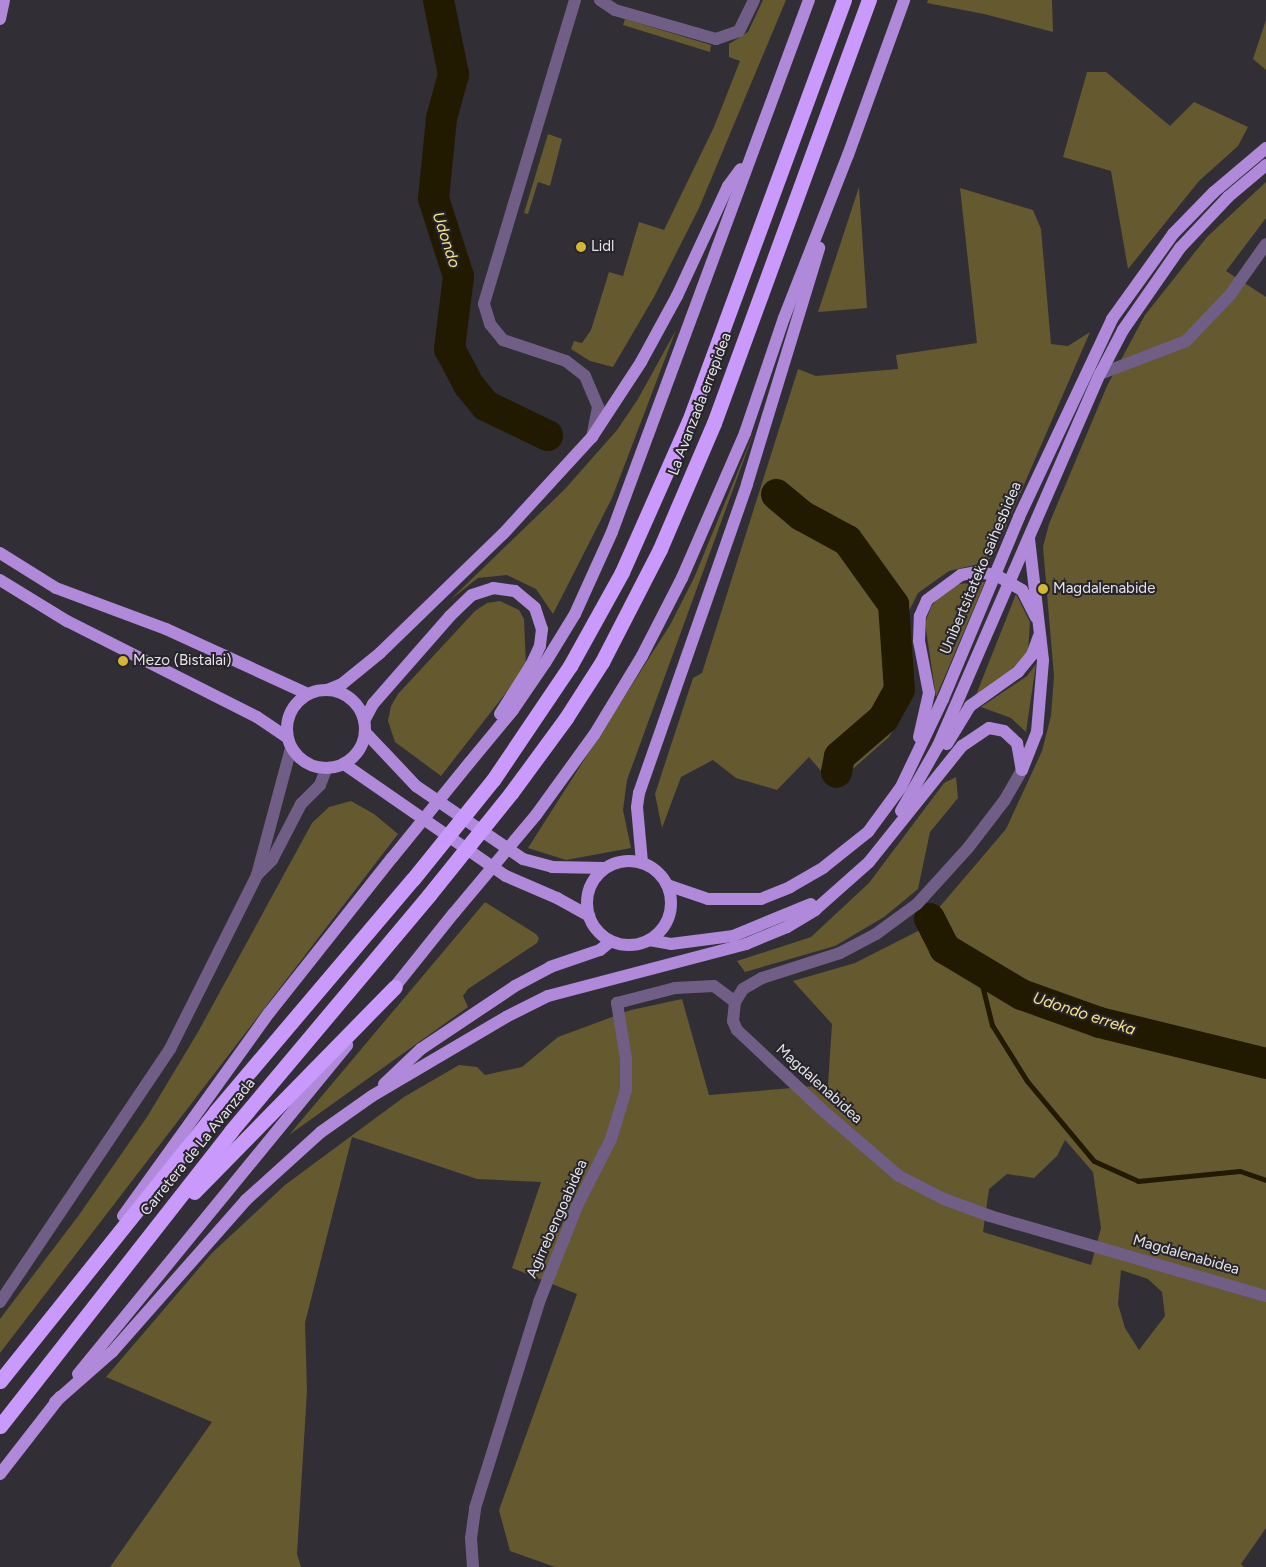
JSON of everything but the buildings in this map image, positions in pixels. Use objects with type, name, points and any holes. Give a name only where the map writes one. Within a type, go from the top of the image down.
[{"type":"highway","name":"La Avanzada errepidea","points":[[413,879],[493,780],[570,666],[622,572],[689,421],[844,0]]},
{"type":"highway","name":"La Avanzada errepidea","points":[[429,895],[511,793],[566,718],[602,662],[660,549],[714,423],[869,0]]},
{"type":"highway","name":"Carretera de La Avanzada","points":[[0,1381],[216,1111],[413,879]]},
{"type":"highway","name":"Carretera de La Avanzada","points":[[0,1426],[232,1131],[429,895]]},
{"type":"highway","points":[[141,1246],[395,987]]},
{"type":"main road","points":[[0,19],[4,0]]},
{"type":"main road","points":[[42,1328],[269,1013],[513,710],[575,614],[612,532],[809,0]]},
{"type":"main road","points":[[0,1474],[55,1402],[536,815],[594,734],[642,656],[682,578],[745,433],[784,318],[848,155],[904,0]]},
{"type":"main road","name":"Unibertsitateko saihesbidea","points":[[667,885],[708,899],[761,898],[790,887],[824,867],[868,832],[901,787],[916,756],[1084,373],[1127,294],[1173,234],[1214,192],[1266,148]]},
{"type":"main road","points":[[642,862],[637,807],[639,793],[747,484],[848,155]]},
{"type":"main road","points":[[289,743],[288,718],[300,700],[308,694],[327,690],[342,684],[380,653],[503,534],[592,437],[641,362],[677,296],[728,186],[749,160]]},
{"type":"main road","name":"Unibertsitateko saihesbidea","points":[[869,862],[938,746],[1100,374],[1142,299],[1180,248],[1228,197],[1266,165]]},
{"type":"main road","points":[[1022,770],[1037,732],[1043,660],[1036,618],[1028,537]]},
{"type":"main road","points":[[0,553],[56,588],[166,630],[308,694]]},
{"type":"main road","points":[[916,756],[929,693],[919,641],[920,616],[927,600],[961,575],[977,572],[996,575],[1022,590],[1036,618]]},
{"type":"main road","points":[[0,580],[67,621],[256,717],[289,743],[306,763],[326,769],[344,764],[358,751],[373,704],[472,595],[493,588],[515,592],[535,608],[542,629],[540,646],[470,762]]},
{"type":"main road","points":[[919,800],[953,732],[970,706],[1018,672],[1032,654],[1039,636]]},
{"type":"main road","points":[[327,690],[351,699],[365,727],[416,786],[523,859],[552,867],[604,868]]},
{"type":"main road","points":[[55,1402],[112,1352],[246,1200],[321,1132],[372,1096],[506,1017],[548,996],[746,944],[787,927],[838,891],[869,862],[962,746],[989,728],[1004,731],[1017,743],[1022,770]]},
{"type":"main road","points":[[344,764],[506,876],[557,898],[589,916]]},
{"type":"main road","points":[[649,940],[666,922],[670,910],[667,885],[657,871],[642,862],[615,862],[604,868],[588,890],[589,916],[594,926],[611,941],[626,945],[649,940],[671,944],[733,936],[781,919],[838,891]]},
{"type":"main road","points":[[372,1096],[421,1049],[515,986],[550,967],[600,950],[611,941]]},
{"type":"street","points":[[575,0],[484,304],[490,324],[503,340],[566,361],[586,376],[598,407],[592,437]]},
{"type":"street","points":[[600,0],[615,10],[716,39],[739,31],[754,0]]},
{"type":"street","points":[[1100,374],[1186,341],[1230,295],[1266,244]]},
{"type":"street","points":[[0,1302],[170,1049],[257,875],[289,743]]},
{"type":"street","points":[[257,875],[272,860],[301,804],[320,785],[326,769]]},
{"type":"street","points":[[735,1002],[743,989],[762,978],[840,953],[876,934],[917,904],[968,848],[1004,801],[1022,770]]},
{"type":"street","name":"Agirrebengoabidea","points":[[473,1567],[471,1538],[475,1508],[539,1302],[577,1206],[611,1140],[626,1090],[626,1059],[617,1003],[675,988],[714,986],[735,1002]]},
{"type":"street","name":"Magdalenabidea","points":[[735,1002],[733,1021],[741,1035],[898,1176],[944,1199],[990,1216],[1266,1296]]},
{"type":"shaded area","points":[[763,0],[786,0],[699,208],[654,297],[613,367],[590,361],[571,349],[574,341],[582,343],[591,330],[609,272],[623,276],[639,222],[664,230],[714,127],[740,61],[729,57],[729,44],[748,32]]},
{"type":"shaded area","points":[[928,0],[1052,0],[1053,32],[984,14],[927,3]]},
{"type":"shaded area","points":[[625,19],[711,45],[710,52],[623,25]]},
{"type":"shaded area","points":[[1266,20],[1266,70],[1253,59]]},
{"type":"shaded area","points":[[1087,72],[1106,72],[1170,126],[1194,102],[1248,127],[1238,146],[1199,181],[1128,269],[1111,171],[1063,157]]},
{"type":"shaded area","points":[[548,134],[562,139],[550,186],[538,182],[528,214],[524,213]]},
{"type":"shaded area","points":[[1266,182],[1266,218],[1226,271],[1266,297],[1266,1528],[1241,1564],[1244,1567],[555,1567],[510,1551],[499,1510],[577,1294],[512,1268],[541,1182],[477,1179],[352,1137],[305,1323],[307,1391],[297,1554],[301,1567],[110,1567],[212,1422],[106,1377],[212,1253],[285,1185],[404,1097],[459,1065],[477,1067],[485,1075],[522,1067],[558,1037],[631,1010],[682,999],[709,1095],[828,1085],[832,1024],[793,981],[855,963],[920,930],[1006,829],[1042,751],[1051,716],[1054,676],[1043,547],[1049,524],[1107,386],[1145,315],[1207,237]],"holes":[[[1065,1140],[1093,1172],[1101,1228],[1091,1265],[983,1232],[989,1189],[1007,1174],[1034,1178],[1057,1156]],[[1121,1270],[1148,1279],[1162,1292],[1165,1316],[1139,1350],[1125,1328],[1118,1304]]]},
{"type":"shaded area","points":[[859,187],[867,308],[818,312]]},
{"type":"shaded area","points":[[960,188],[1033,210],[1041,229],[1051,344],[1068,346],[1090,332],[994,554],[987,562],[949,571],[918,593],[909,611],[906,637],[911,667],[910,689],[901,717],[889,737],[855,767],[833,785],[809,757],[777,790],[736,778],[713,760],[681,777],[662,828],[655,794],[693,678],[702,673],[798,369],[816,376],[898,369],[896,355],[977,343]]},
{"type":"shaded area","points":[[676,330],[612,498],[553,614],[536,589],[507,575],[478,578],[450,600],[565,489],[617,430],[638,399]]},
{"type":"shaded area","points":[[754,432],[627,780],[623,810],[631,848],[566,860],[528,848],[670,625],[694,578]]},
{"type":"shaded area","points":[[985,582],[936,697],[925,623],[931,607],[941,594],[958,584]]},
{"type":"shaded area","points":[[1016,594],[1030,622],[1028,652],[1015,668],[976,695]]},
{"type":"shaded area","points":[[500,601],[519,610],[524,619],[526,667],[441,776],[395,742],[388,721],[391,706],[398,694],[475,611],[487,603]]},
{"type":"shaded area","points":[[1036,664],[1026,732],[1011,718],[981,707],[1027,676]]},
{"type":"shaded area","points":[[956,777],[958,798],[930,832],[918,889],[884,917],[835,946],[745,972],[737,961],[811,937],[869,883],[944,783]]},
{"type":"shaded area","points":[[351,801],[374,814],[398,834],[0,1353],[0,1319],[79,1215],[147,1117],[198,1032],[312,823],[329,807]]},
{"type":"shaded area","points":[[485,902],[536,934],[539,938],[537,943],[468,989],[463,996],[468,1007],[289,1135]]},
{"type":"waterway","name":"Udondo","points":[[438,0],[453,74],[441,118],[433,198],[458,276],[449,348],[468,384],[485,405],[547,435]]},
{"type":"waterway","points":[[776,494],[801,515],[847,540],[893,604],[899,689],[883,718],[839,756],[836,772]]},
{"type":"waterway","name":"Udondo erreka","points":[[929,918],[944,948],[1021,994],[1099,1022],[1266,1063]]},
{"type":"waterway","points":[[978,969],[992,1025],[1027,1081],[1094,1161],[1138,1181],[1240,1171],[1266,1180]]},
{"type":"place","name":"Lidl","points":[[581,247]]},
{"type":"place","name":"Magdalenabide","points":[[1043,589]]},
{"type":"place","name":"Mezo (Bistalai)","points":[[123,661]]}]
